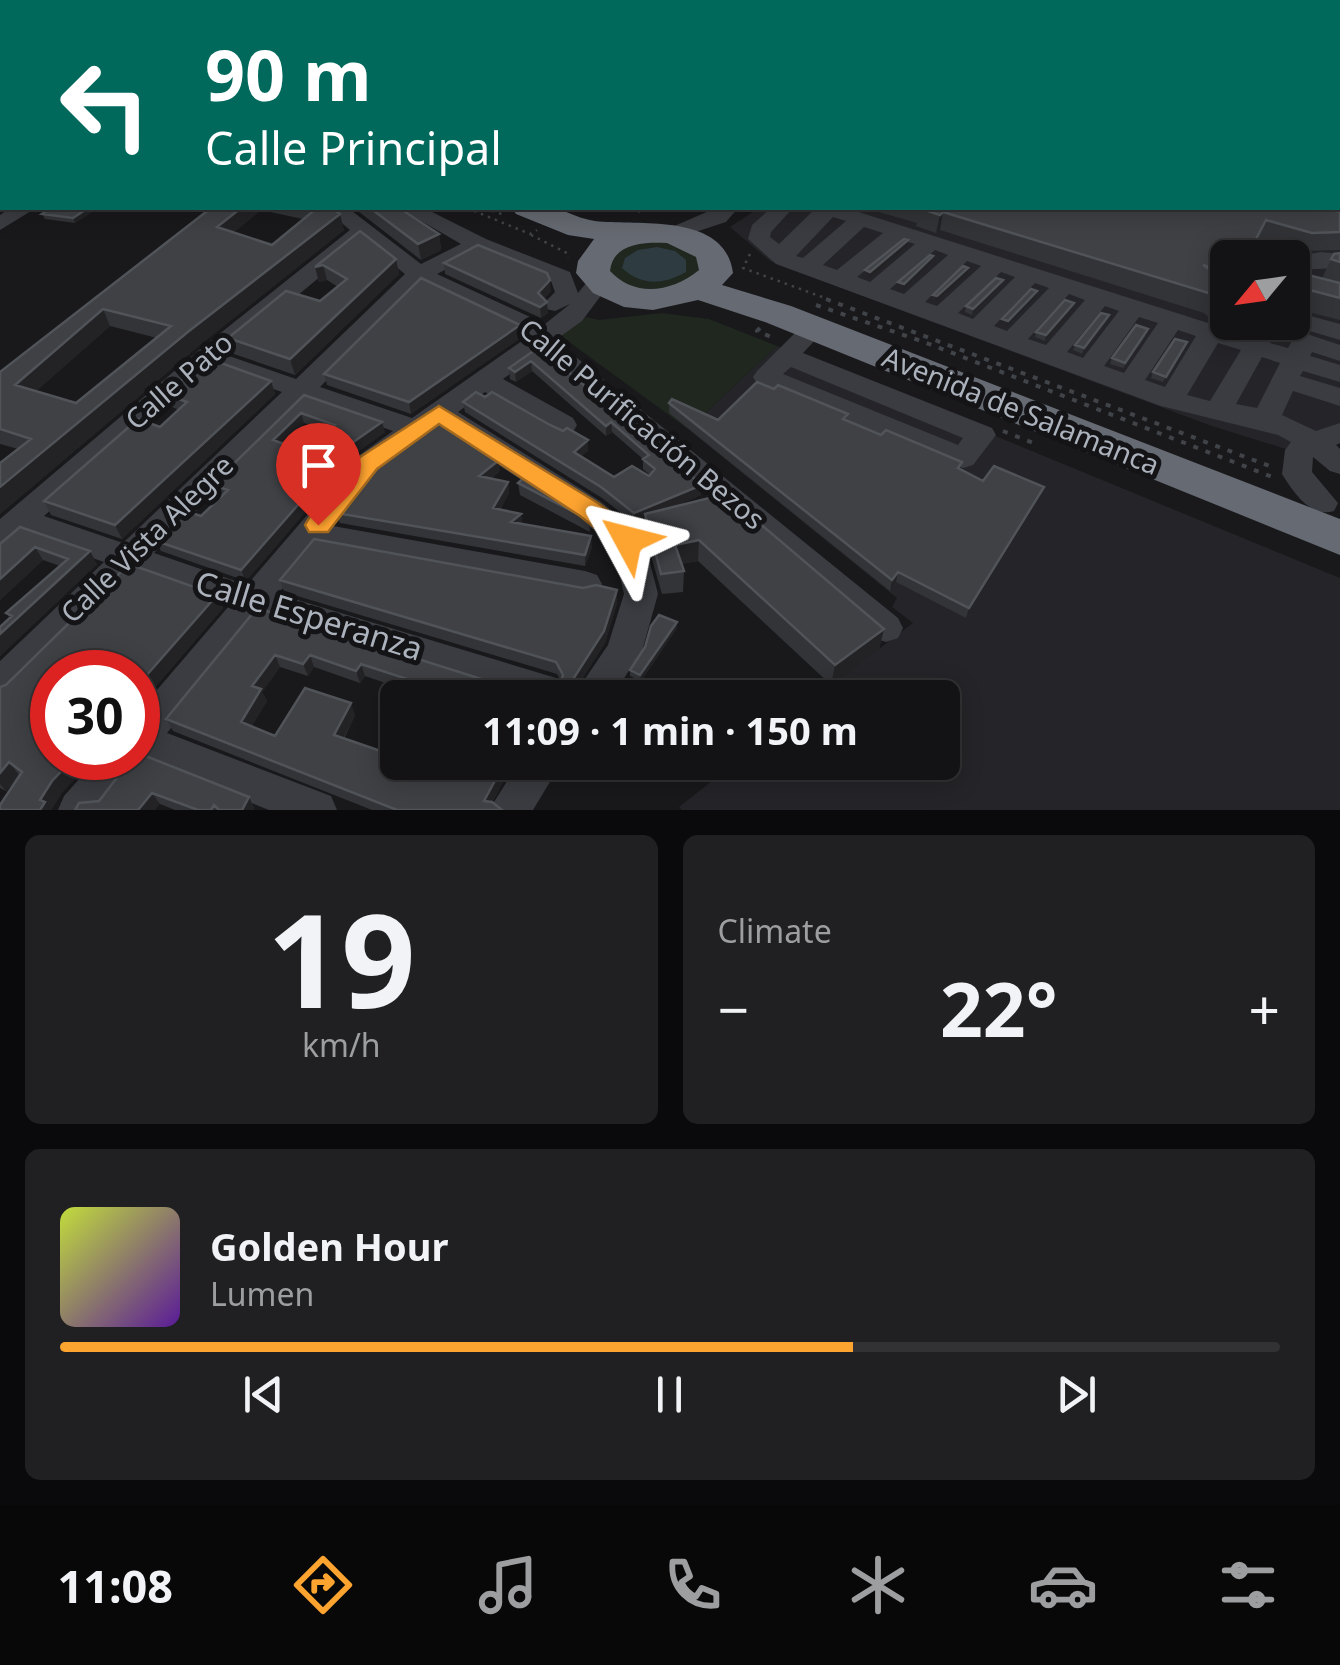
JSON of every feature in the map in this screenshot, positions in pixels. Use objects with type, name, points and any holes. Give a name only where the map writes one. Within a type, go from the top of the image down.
[{"type":"highway","points":[[506,210],[569,234],[606,266]]},
{"type":"highway","points":[[535,226],[606,266],[680,297],[708,270]]},
{"type":"highway","points":[[606,266],[609,244],[634,235],[669,234]]},
{"type":"highway","name":"Avenida de Salamanca","points":[[669,234],[693,240],[708,270],[778,314],[1328,514]]},
{"type":"street","points":[[0,224],[22,210]]},
{"type":"street","name":"Calle Purificación Bezos","points":[[337,210],[420,274],[534,326],[552,350],[886,628]]},
{"type":"street","points":[[412,210],[478,244],[562,277],[568,294],[564,310]]},
{"type":"street","points":[[160,714],[368,463],[545,336],[606,266],[584,221],[555,210]]},
{"type":"street","points":[[781,210],[776,219],[760,230],[758,238],[765,248],[795,263],[1171,400],[1266,419],[1328,437],[1340,464]]},
{"type":"street","points":[[795,263],[786,249],[826,210]]},
{"type":"street","points":[[834,210],[1210,330]]},
{"type":"street","points":[[669,234],[722,212]]},
{"type":"street","points":[[708,270],[722,212]]},
{"type":"street","points":[[795,263],[861,219]]},
{"type":"street","name":"Calle Pato","points":[[10,529],[206,357],[362,230]]},
{"type":"street","points":[[838,281],[899,231]]},
{"type":"street","points":[[872,293],[931,242]]},
{"type":"street","name":"Calle Vista Alegre","points":[[0,684],[420,274],[478,244]]},
{"type":"street","points":[[906,305],[964,252]]},
{"type":"street","points":[[1310,266],[1334,255]]},
{"type":"street","points":[[940,317],[997,263]]},
{"type":"street","points":[[976,330],[1032,273]]},
{"type":"street","points":[[1011,342],[1065,284]]},
{"type":"street","points":[[1050,356],[1102,295]]},
{"type":"street","points":[[1310,304],[1340,313]]},
{"type":"street","points":[[1088,370],[1136,306]]},
{"type":"street","points":[[1130,385],[1174,319]]},
{"type":"street","points":[[1310,323],[1340,332]]},
{"type":"street","points":[[1171,400],[1210,334]]},
{"type":"street","points":[[1218,411],[1259,340]]},
{"type":"street","points":[[1267,340],[1291,370],[1340,397]]},
{"type":"street","points":[[1266,419],[1304,341],[1340,353]]},
{"type":"street","points":[[802,349],[766,376],[962,458],[991,425]]},
{"type":"street","points":[[206,357],[300,390],[427,421],[589,510],[628,540],[641,594],[624,651],[603,680]]},
{"type":"street","points":[[1291,370],[1340,374]]},
{"type":"street","points":[[485,380],[563,425]]},
{"type":"street","points":[[1328,437],[1299,450],[1297,474],[1328,514]]},
{"type":"street","name":"Calle Esperanza","points":[[10,529],[129,558],[255,601],[516,680]]},
{"type":"street","points":[[310,534],[585,584]]},
{"type":"street","points":[[160,749],[317,810]]},
{"type":"street","points":[[78,810],[103,780]]},
{"type":"street","points":[[509,810],[530,780]]},
{"type":"path","points":[[475,210],[535,226]]},
{"type":"path","points":[[491,210],[535,226],[568,253],[570,272],[562,277]]},
{"type":"path","points":[[803,304],[831,308],[891,329],[1328,514]]},
{"type":"shaded area","points":[[756,210],[1304,210],[1340,219],[1340,441],[1308,456],[1209,425],[770,261],[730,227]]},
{"type":"shaded area","points":[[660,237],[705,262],[697,280],[653,293],[610,280],[605,255],[614,247]]},
{"type":"shaded area","points":[[657,247],[675,251],[686,260],[686,272],[652,282],[622,268],[625,258],[638,250]]},
{"type":"shaded area","points":[[662,313],[709,319],[777,346],[688,429],[561,336],[586,317],[599,320]]},
{"type":"shaded area","points":[[777,346],[1340,578],[1340,810],[682,810],[679,807],[713,780],[960,780],[960,680],[838,680],[913,623],[892,607],[897,598],[688,429]]},
{"type":"building","points":[[48,210],[85,210],[73,218],[42,214]]},
{"type":"building","points":[[208,210],[238,210],[217,227],[272,245],[315,210],[335,210],[340,214],[189,331],[0,487],[0,463],[31,439],[0,429],[0,372]],"holes":[[[103,309],[171,326],[76,403],[15,385]]]},
{"type":"building","points":[[373,210],[402,210],[439,234],[418,244]]},
{"type":"building","points":[[925,210],[1334,210],[1340,212],[1340,232],[1312,233],[1266,220],[1255,240],[1210,240],[1210,267],[1203,265],[1210,270],[1210,293],[943,212],[940,215]]},
{"type":"building","points":[[360,231],[396,259],[290,359],[228,338],[286,291],[320,301],[347,279],[323,265],[315,267]]},
{"type":"building","points":[[904,239],[908,240],[870,272],[865,270]]},
{"type":"building","points":[[478,245],[547,273],[550,280],[538,293],[547,302],[540,307],[444,263]]},
{"type":"building","points":[[933,256],[904,284],[898,282]]},
{"type":"building","points":[[963,266],[968,268],[937,296],[933,295]]},
{"type":"building","points":[[1310,276],[1340,283],[1340,298],[1310,290]]},
{"type":"building","points":[[421,278],[520,325],[409,402],[324,374]]},
{"type":"building","points":[[996,278],[1003,280],[973,309],[966,306]]},
{"type":"building","points":[[1031,289],[1037,291],[1008,321],[1002,319]]},
{"type":"building","points":[[1065,300],[1074,303],[1046,335],[1036,332]]},
{"type":"building","points":[[1101,313],[1109,315],[1084,348],[1075,345]]},
{"type":"building","points":[[1136,325],[1148,329],[1125,363],[1112,358]]},
{"type":"building","points":[[1175,339],[1187,342],[1166,377],[1153,372]]},
{"type":"building","points":[[539,347],[702,485],[634,513],[601,487],[463,402],[476,392],[485,397],[492,392],[550,425],[563,431],[567,428],[588,440],[574,452],[614,477],[632,466],[649,476],[655,469],[643,459],[649,455],[611,422],[606,426],[531,361],[515,372],[509,368]]},
{"type":"building","points":[[207,358],[271,381],[115,525],[44,501],[138,419],[160,427],[187,402],[166,394]]},
{"type":"building","points":[[757,382],[774,389],[778,385],[848,414],[843,419],[881,435],[886,430],[962,462],[958,468],[983,481],[994,466],[1044,487],[969,608],[898,572],[892,580],[669,403],[672,399],[718,420]]},
{"type":"building","points":[[304,395],[382,422],[352,443],[241,570],[156,541],[185,511],[201,516],[228,490],[212,485]],"holes":[[[301,413],[335,425],[308,453],[273,440]]]},
{"type":"building","points":[[437,420],[499,460],[479,476],[508,482],[493,508],[521,514],[511,522],[591,536],[585,555],[336,513],[378,462]]},
{"type":"building","points":[[526,476],[589,520],[518,483]]},
{"type":"building","points":[[725,494],[884,629],[835,665],[699,540],[675,545],[684,571],[661,574],[645,514]]},
{"type":"building","points":[[20,527],[90,551],[0,634],[0,627],[12,616],[6,613],[68,559],[35,547],[0,579],[0,544]]},
{"type":"building","points":[[314,539],[583,588],[596,585],[617,590],[604,631],[573,680],[561,680],[556,662],[280,580]]},
{"type":"building","points":[[129,564],[217,595],[160,660],[160,650],[42,650]]},
{"type":"building","points":[[257,608],[484,680],[410,680],[361,664],[356,671],[310,655],[303,664],[275,655],[252,686],[261,689],[241,722],[275,736],[305,688],[351,703],[334,735],[380,751],[380,780],[495,780],[484,801],[502,810],[397,810],[166,719]]},
{"type":"building","points":[[659,615],[677,622],[640,675],[630,670]]},
{"type":"building","points":[[30,661],[30,780],[53,780],[40,800],[45,802],[40,810],[0,810],[22,772],[9,762],[0,773],[0,687]]},
{"type":"building","points":[[160,762],[249,797],[242,810],[219,810],[214,805],[211,810],[198,810],[152,793],[138,810],[75,810],[79,803],[99,801],[115,780],[160,780]]},
{"type":"route","points":[[318,525],[368,463],[439,413],[589,510],[628,540]]}]
